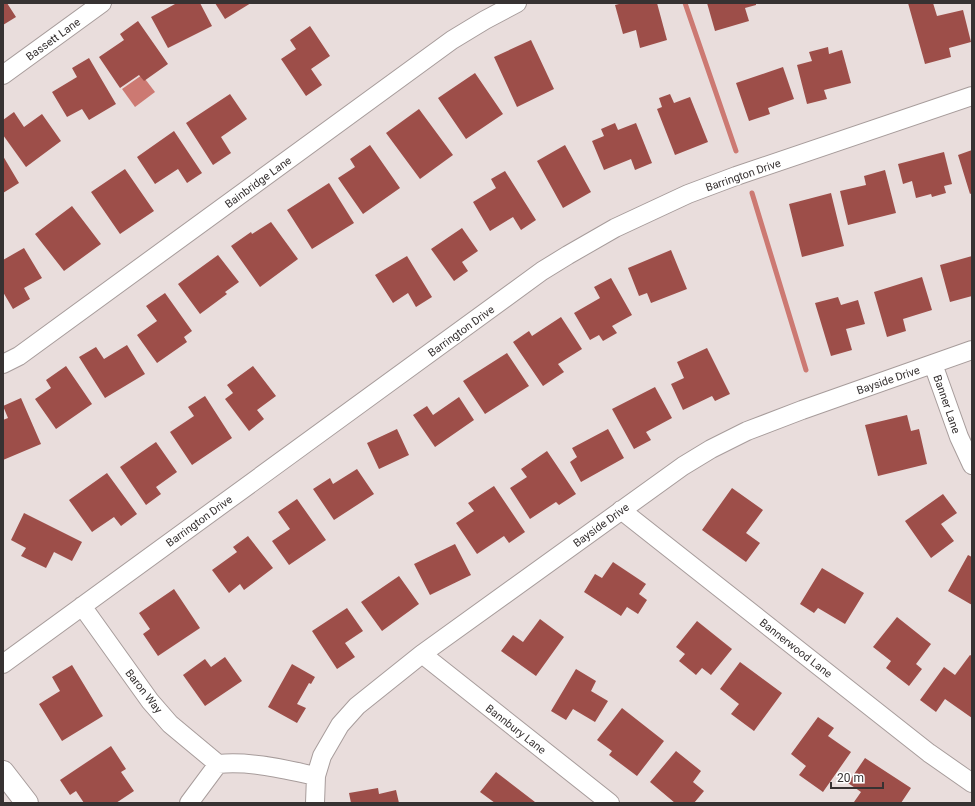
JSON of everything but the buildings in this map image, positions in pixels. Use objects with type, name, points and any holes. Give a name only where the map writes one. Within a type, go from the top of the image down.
[{"type":"main road","points":[[3,772],[27,803]]},
{"type":"street","name":"Bassett Lane","points":[[3,76],[102,3]]},
{"type":"street","name":"Bainbridge Lane","points":[[3,364],[19,356],[452,40],[517,3]]},
{"type":"street","name":"Barrington Drive","points":[[3,664],[542,271],[592,240],[664,205],[711,185],[972,96]]},
{"type":"street","name":"Bayside Drive","points":[[314,803],[316,776],[322,756],[327,746],[340,725],[373,693],[422,654],[683,466],[710,449],[747,431],[972,350]]},
{"type":"street","name":"Banner Lane","points":[[933,364],[959,437],[972,465]]},
{"type":"street","name":"Bannerwood Lane","points":[[622,510],[929,753],[972,783]]},
{"type":"street","name":"Baron Way","points":[[82,606],[150,702],[176,729],[218,764]]},
{"type":"street","name":"Bannbury Lane","points":[[422,654],[610,803]]},
{"type":"street","points":[[189,803],[218,764],[239,763],[264,765],[316,776]]},
{"type":"shaded area","points":[[142,75],[155,92],[135,107],[122,89]]},
{"type":"waterway","points":[[685,3],[736,151]]},
{"type":"waterway","points":[[752,193],[806,370]]}]
